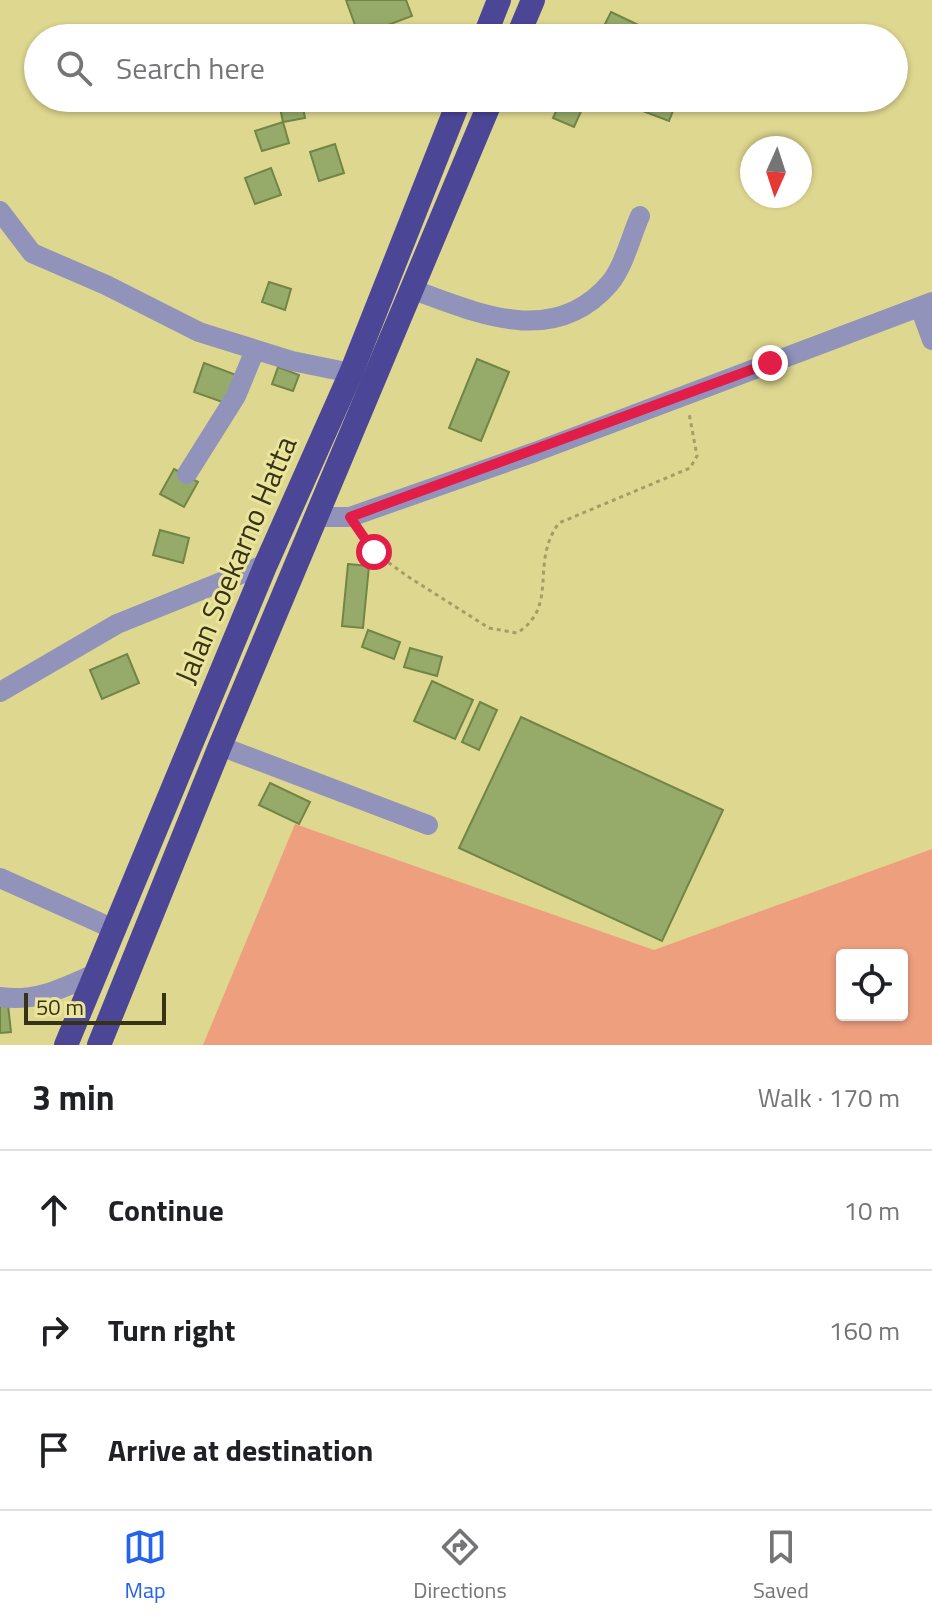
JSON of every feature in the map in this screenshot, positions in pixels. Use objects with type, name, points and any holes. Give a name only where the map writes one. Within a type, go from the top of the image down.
[{"type":"highway","points":[[490,24],[499,0]]},
{"type":"highway","points":[[523,24],[533,0]]},
{"type":"highway","name":"Jalan Soekarno Hatta","points":[[66,1045],[92,975],[116,930],[266,564],[351,373],[454,112]]},
{"type":"highway","name":"Jalan Soekarno Hatta","points":[[99,1045],[220,746],[486,112]]},
{"type":"street","points":[[0,211],[32,253],[106,285],[199,332],[255,350],[351,373]]},
{"type":"street","points":[[411,289],[493,319],[526,321],[570,314],[587,305],[612,281],[640,216]]},
{"type":"street","points":[[316,517],[350,517],[926,304],[932,340]]},
{"type":"street","points":[[187,474],[236,396],[255,350]]},
{"type":"street","points":[[0,692],[117,624],[266,564]]},
{"type":"street","points":[[220,746],[428,825]]},
{"type":"street","points":[[0,878],[116,930]]},
{"type":"street","points":[[0,997],[22,1001],[46,995],[92,975]]},
{"type":"path","points":[[350,517],[374,552],[385,560],[489,628],[517,633],[531,624],[542,608],[541,567],[559,523],[690,468],[695,462],[686,394]]},
{"type":"shaded area","points":[[295,824],[654,950],[932,849],[932,1045],[203,1045]]},
{"type":"building","points":[[346,0],[406,0],[412,16],[391,24],[355,24]]},
{"type":"building","points":[[611,12],[636,24],[605,24]]},
{"type":"building","points":[[281,112],[304,112],[305,118],[283,122]]},
{"type":"building","points":[[556,112],[581,112],[574,127],[553,118]]},
{"type":"building","points":[[645,112],[673,112],[669,121]]},
{"type":"building","points":[[283,122],[289,143],[262,151],[255,131]]},
{"type":"building","points":[[335,144],[344,173],[319,181],[310,152]]},
{"type":"building","points":[[271,168],[281,195],[255,204],[245,178]]},
{"type":"building","points":[[269,282],[291,289],[285,310],[262,302]]},
{"type":"building","points":[[477,359],[509,372],[481,441],[449,428]]},
{"type":"building","points":[[204,363],[239,376],[228,404],[194,392]]},
{"type":"building","points":[[278,367],[299,375],[293,391],[272,384]]},
{"type":"building","points":[[174,469],[198,482],[184,507],[160,494]]},
{"type":"building","points":[[160,530],[189,538],[183,563],[153,555]]},
{"type":"building","points":[[348,564],[369,566],[363,628],[342,626]]},
{"type":"building","points":[[368,630],[400,642],[394,659],[362,647]]},
{"type":"building","points":[[410,648],[442,657],[437,676],[404,667]]},
{"type":"building","points":[[127,654],[139,683],[102,699],[90,670]]},
{"type":"building","points":[[432,681],[473,700],[455,739],[414,721]]},
{"type":"building","points":[[480,702],[497,710],[479,750],[462,742]]},
{"type":"building","points":[[521,717],[723,810],[662,941],[459,848]]},
{"type":"building","points":[[270,783],[310,802],[299,824],[259,805]]},
{"type":"building","points":[[0,1005],[8,1005],[11,1032],[0,1033]]},
{"type":"route","points":[[374,552],[350,517],[535,452],[770,363]]}]
